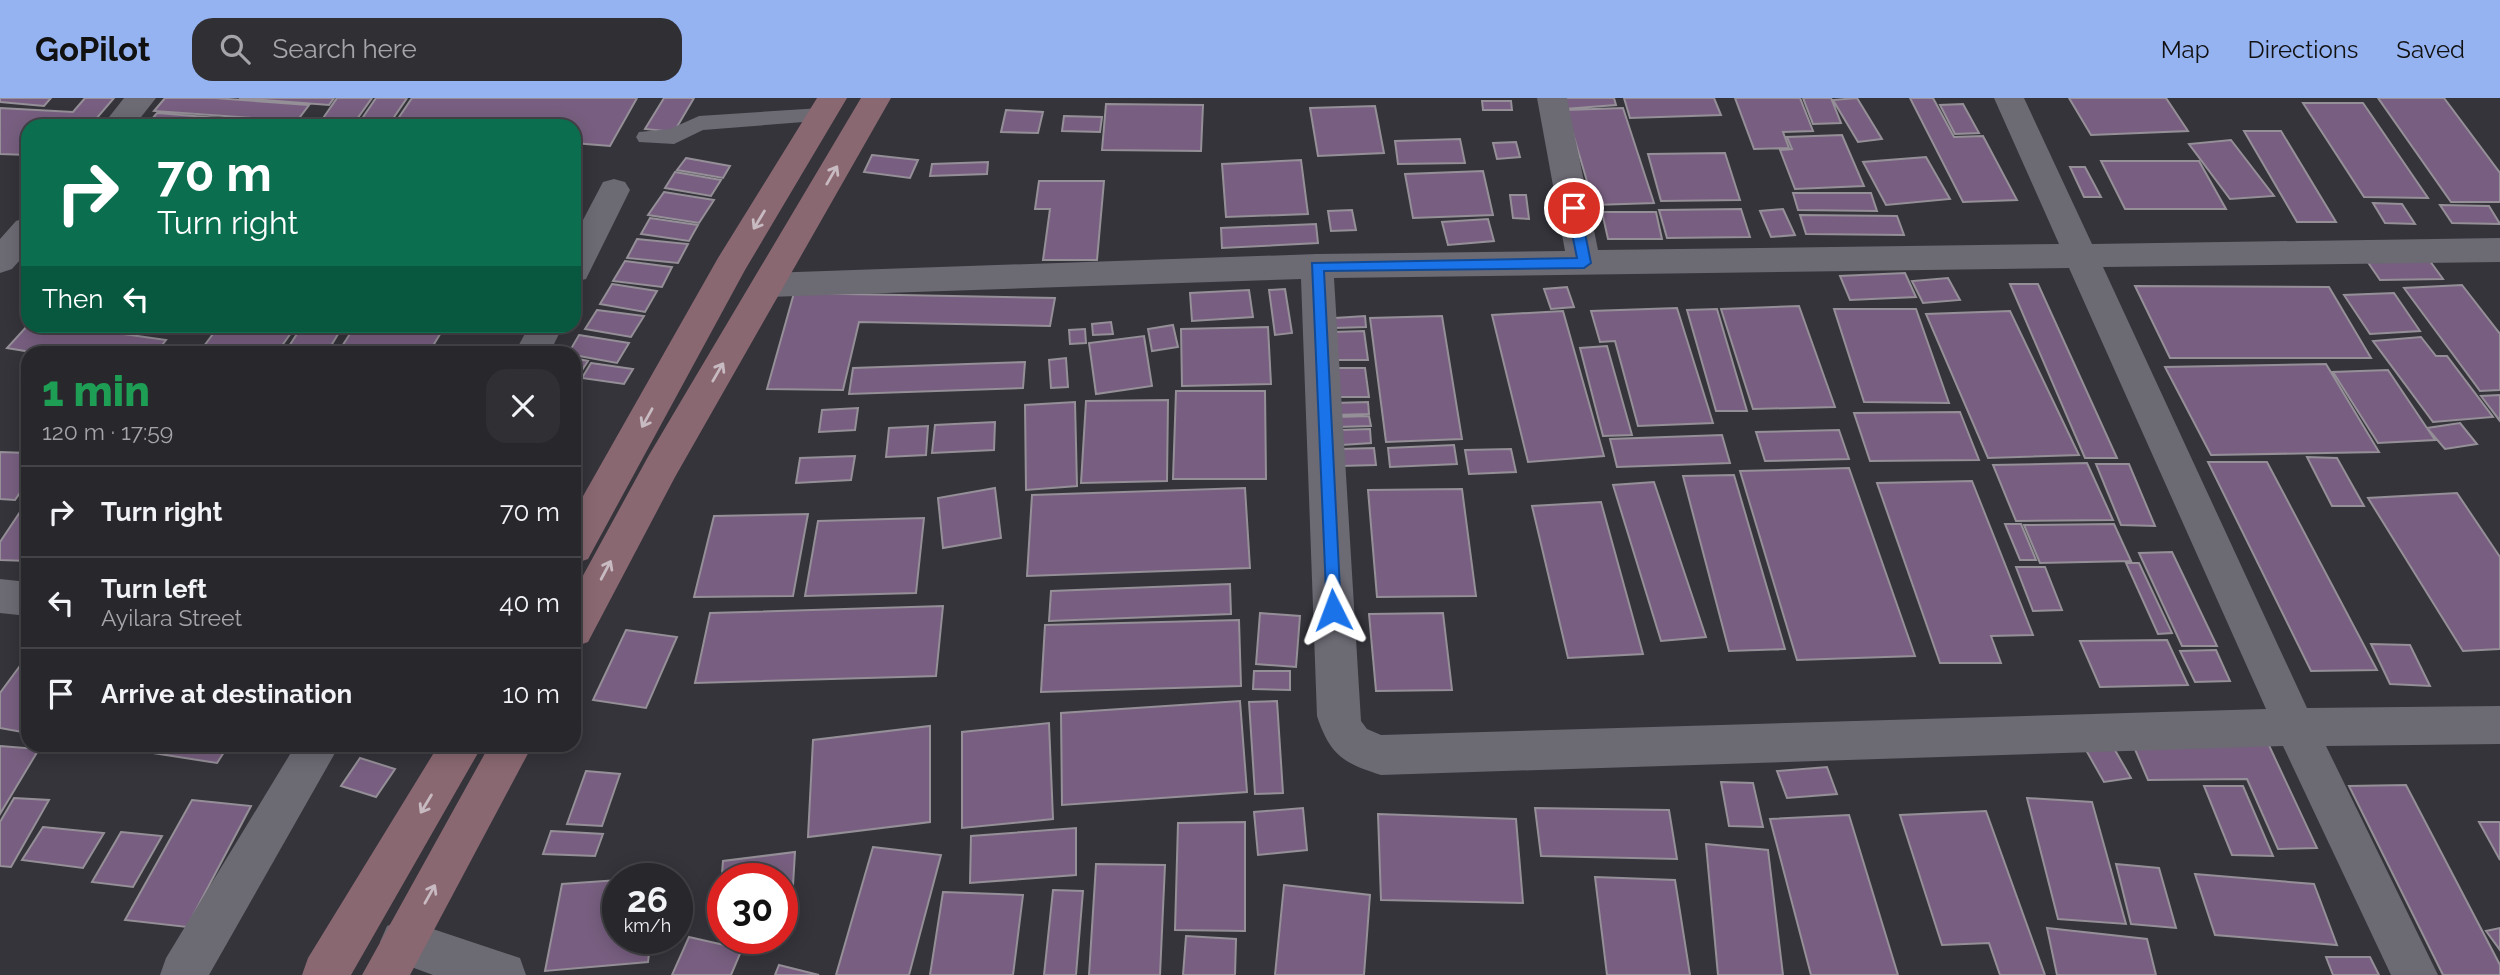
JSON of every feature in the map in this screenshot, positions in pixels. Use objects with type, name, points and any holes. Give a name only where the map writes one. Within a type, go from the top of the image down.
[{"type":"main road","points":[[581,617],[662,466],[876,98]]},
{"type":"main road","points":[[581,535],[730,267],[826,107]]},
{"type":"main road","points":[[325,975],[457,752]]},
{"type":"main road","points":[[394,959],[509,752]]},
{"type":"street","points":[[123,119],[141,98]]},
{"type":"street","points":[[1552,98],[1584,263]]},
{"type":"street","points":[[2009,98],[2295,727],[2415,975]]},
{"type":"street","points":[[581,256],[614,190]]},
{"type":"street","points":[[0,261],[21,237]]},
{"type":"street","points":[[768,285],[1317,266],[2500,250]]},
{"type":"street","points":[[1317,266],[1338,716],[1344,737],[1362,750],[1381,755],[2295,727],[2500,724]]},
{"type":"street","points":[[0,596],[21,598]]},
{"type":"street","points":[[183,975],[314,752]]},
{"type":"street","points":[[394,959],[503,975]]},
{"type":"lane","points":[[647,137],[674,136],[699,123],[826,107]]},
{"type":"building","points":[[0,98],[51,98],[44,106],[0,102]]},
{"type":"building","points":[[85,98],[114,98],[96,119],[21,119],[21,155],[0,154],[0,108],[73,112]]},
{"type":"building","points":[[165,98],[215,98],[309,105],[298,119],[154,111]]},
{"type":"building","points":[[239,98],[334,98],[329,105]]},
{"type":"building","points":[[337,98],[372,98],[357,119],[322,119]]},
{"type":"building","points":[[376,98],[407,98],[393,119],[362,119]]},
{"type":"building","points":[[412,98],[637,98],[610,146],[581,144],[581,119],[398,119]]},
{"type":"building","points":[[664,98],[694,98],[674,132],[645,129]]},
{"type":"building","points":[[1560,98],[1614,98],[1616,105],[1564,109]]},
{"type":"building","points":[[1624,98],[1714,98],[1721,115],[1630,118]]},
{"type":"building","points":[[1735,98],[1800,98],[1813,131],[1783,132],[1789,148],[1754,149]]},
{"type":"building","points":[[1803,98],[1831,98],[1841,123],[1813,124]]},
{"type":"building","points":[[1857,98],[1882,139],[1858,142],[1833,100]]},
{"type":"building","points":[[1910,98],[1933,98],[1954,137],[1983,136],[2017,200],[1963,202]]},
{"type":"building","points":[[2069,98],[2166,98],[2188,131],[2091,135]]},
{"type":"building","points":[[2378,98],[2444,98],[2500,173],[2500,202],[2451,202]]},
{"type":"building","points":[[1482,101],[1511,101],[1512,110],[1483,110]]},
{"type":"building","points":[[2303,103],[2363,103],[2428,198],[2364,197]]},
{"type":"building","points":[[1106,104],[1203,105],[1201,151],[1102,150]]},
{"type":"building","points":[[1963,104],[1979,133],[1955,134],[1940,105]]},
{"type":"building","points":[[1375,106],[1384,153],[1318,156],[1310,108]]},
{"type":"building","points":[[1623,108],[1654,203],[1594,205],[1566,110]]},
{"type":"building","points":[[1006,110],[1043,112],[1038,133],[1001,132]]},
{"type":"building","points":[[157,113],[232,119],[152,119]]},
{"type":"building","points":[[1064,116],[1102,117],[1100,132],[1062,131]]},
{"type":"building","points":[[2244,131],[2281,131],[2336,222],[2297,222]]},
{"type":"building","points":[[1842,135],[1864,186],[1795,189],[1780,150],[1792,149],[1787,137]]},
{"type":"building","points":[[1460,139],[1465,163],[1398,164],[1395,141]]},
{"type":"building","points":[[2231,140],[2274,196],[2230,199],[2189,144]]},
{"type":"building","points":[[1516,142],[1520,157],[1497,159],[1493,143]]},
{"type":"building","points":[[1725,153],[1740,200],[1661,201],[1648,154]]},
{"type":"building","points":[[872,155],[918,160],[910,178],[864,172]]},
{"type":"building","points":[[1926,157],[1950,199],[1886,205],[1863,162]]},
{"type":"building","points":[[686,158],[730,166],[723,178],[677,170]]},
{"type":"building","points":[[1301,160],[1308,214],[1226,217],[1222,164]]},
{"type":"building","points":[[2101,161],[2199,161],[2226,209],[2125,209]]},
{"type":"building","points":[[988,162],[987,174],[930,176],[932,164]]},
{"type":"building","points":[[2070,167],[2085,167],[2101,197],[2084,197]]},
{"type":"building","points":[[1483,171],[1493,215],[1413,218],[1405,174]]},
{"type":"building","points":[[675,172],[721,180],[711,196],[665,188]]},
{"type":"building","points":[[1039,181],[1104,181],[1097,260],[1043,260],[1050,209],[1035,209]]},
{"type":"building","points":[[664,192],[714,200],[699,223],[648,215]]},
{"type":"building","points":[[1793,193],[1871,193],[1877,211],[1798,210]]},
{"type":"building","points":[[1510,195],[1526,195],[1529,219],[1513,218]]},
{"type":"building","points":[[2373,203],[2402,204],[2415,224],[2385,223]]},
{"type":"building","points":[[2440,205],[2489,206],[2500,224],[2452,223]]},
{"type":"building","points":[[1741,209],[1750,237],[1667,238],[1659,210]]},
{"type":"building","points":[[1783,209],[1795,235],[1771,237],[1760,211]]},
{"type":"building","points":[[1352,210],[1356,230],[1331,231],[1328,211]]},
{"type":"building","points":[[1602,212],[1656,212],[1662,239],[1608,239]]},
{"type":"building","points":[[1800,215],[1897,216],[1904,235],[1806,234]]},
{"type":"building","points":[[650,218],[698,225],[689,241],[641,234]]},
{"type":"building","points":[[1488,219],[1494,241],[1448,245],[1442,222]]},
{"type":"building","points":[[1316,224],[1318,243],[1222,248],[1221,228]]},
{"type":"building","points":[[637,239],[688,244],[678,263],[627,258]]},
{"type":"building","points":[[2427,257],[2443,279],[2380,280],[2365,258]]},
{"type":"building","points":[[625,261],[672,267],[662,287],[613,281]]},
{"type":"building","points":[[1905,273],[1916,297],[1850,300],[1840,276]]},
{"type":"building","points":[[1948,278],[1960,300],[1923,303],[1912,281]]},
{"type":"building","points":[[612,284],[657,291],[645,312],[600,304]]},
{"type":"building","points":[[2010,284],[2038,284],[2117,458],[2085,458]]},
{"type":"building","points":[[2462,285],[2500,334],[2500,390],[2480,391],[2404,288]]},
{"type":"building","points":[[2135,286],[2329,287],[2371,358],[2170,358]]},
{"type":"building","points":[[1567,287],[1574,307],[1551,309],[1544,289]]},
{"type":"building","points":[[1285,289],[1292,333],[1275,335],[1269,290]]},
{"type":"building","points":[[1249,290],[1253,317],[1192,321],[1190,293]]},
{"type":"building","points":[[794,293],[1055,298],[1050,326],[859,322],[843,390],[767,389]]},
{"type":"building","points":[[2394,293],[2420,331],[2370,334],[2344,295]]},
{"type":"building","points":[[1799,306],[1835,407],[1753,409],[1721,309]]},
{"type":"building","points":[[1677,308],[1713,423],[1638,426],[1615,341],[1600,342],[1591,311]]},
{"type":"building","points":[[1717,309],[1747,411],[1716,411],[1687,310]]},
{"type":"building","points":[[1834,309],[1916,309],[1949,403],[1864,402]]},
{"type":"building","points":[[597,310],[644,316],[631,337],[585,329]]},
{"type":"building","points":[[1563,311],[1604,456],[1528,462],[1492,315]]},
{"type":"building","points":[[2010,311],[2079,455],[1988,458],[1926,314]]},
{"type":"building","points":[[1365,316],[1366,327],[1335,328],[1335,318]]},
{"type":"building","points":[[1442,316],[1462,439],[1386,442],[1370,318]]},
{"type":"building","points":[[1111,322],[1113,334],[1093,335],[1092,324]]},
{"type":"building","points":[[1173,325],[1178,347],[1152,351],[1148,329]]},
{"type":"building","points":[[1268,327],[1271,384],[1182,386],[1181,329]]},
{"type":"building","points":[[1085,329],[1086,343],[1070,344],[1069,330]]},
{"type":"building","points":[[1364,331],[1368,360],[1336,360],[1333,332]]},
{"type":"building","points":[[21,333],[116,333],[166,340],[161,346],[21,346],[21,350],[7,348]]},
{"type":"building","points":[[214,333],[291,333],[282,346],[204,346]]},
{"type":"building","points":[[298,333],[339,333],[331,346],[289,346]]},
{"type":"building","points":[[350,333],[441,333],[433,346],[342,346]]},
{"type":"building","points":[[579,335],[629,343],[617,363],[581,356],[581,346],[573,346]]},
{"type":"building","points":[[1144,336],[1152,386],[1096,394],[1089,343]]},
{"type":"building","points":[[2421,337],[2436,356],[2447,356],[2493,417],[2433,422],[2373,341]]},
{"type":"building","points":[[1607,346],[1632,435],[1603,436],[1580,348]]},
{"type":"building","points":[[1066,358],[1068,387],[1051,388],[1049,360]]},
{"type":"building","points":[[581,360],[588,361],[581,372]]},
{"type":"building","points":[[1025,362],[1023,388],[849,394],[853,368]]},
{"type":"building","points":[[591,363],[633,369],[624,384],[582,378]]},
{"type":"building","points":[[2326,364],[2379,452],[2211,455],[2165,367]]},
{"type":"building","points":[[1336,368],[1365,368],[1369,397],[1339,397]]},
{"type":"building","points":[[2388,370],[2435,440],[2378,443],[2333,372]]},
{"type":"building","points":[[1176,391],[1265,391],[1266,479],[1173,479]]},
{"type":"building","points":[[2500,395],[2500,421],[2481,396]]},
{"type":"building","points":[[1168,400],[1167,481],[1081,483],[1086,401]]},
{"type":"building","points":[[1075,402],[1077,486],[1026,490],[1025,405]]},
{"type":"building","points":[[1368,402],[1369,414],[1336,415],[1334,403]]},
{"type":"building","points":[[858,408],[855,430],[819,432],[822,410]]},
{"type":"building","points":[[1960,412],[1979,460],[1870,461],[1854,413]]},
{"type":"building","points":[[1369,416],[1371,426],[1337,427],[1336,417]]},
{"type":"building","points":[[995,422],[994,450],[932,453],[935,425]]},
{"type":"building","points":[[2460,423],[2477,444],[2445,449],[2427,428]]},
{"type":"building","points":[[928,426],[926,455],[886,457],[889,428]]},
{"type":"building","points":[[1370,429],[1371,443],[1342,445],[1341,430]]},
{"type":"building","points":[[1839,430],[1849,459],[1765,461],[1756,432]]},
{"type":"building","points":[[1722,435],[1730,463],[1617,467],[1610,439]]},
{"type":"building","points":[[1454,445],[1457,464],[1390,467],[1388,448]]},
{"type":"building","points":[[1374,448],[1376,465],[1341,466],[1340,449]]},
{"type":"building","points":[[1511,449],[1516,472],[1469,474],[1465,450]]},
{"type":"building","points":[[0,452],[21,453],[21,491],[15,500],[0,499]]},
{"type":"building","points":[[855,456],[851,480],[796,483],[800,458]]},
{"type":"building","points":[[2307,457],[2337,458],[2364,506],[2332,506]]},
{"type":"building","points":[[2208,462],[2267,462],[2377,670],[2311,671]]},
{"type":"building","points":[[2087,463],[2113,520],[2016,521],[1993,465]]},
{"type":"building","points":[[2096,464],[2129,464],[2155,526],[2121,525]]},
{"type":"building","points":[[1849,468],[1915,656],[1797,660],[1740,471]]},
{"type":"building","points":[[1734,475],[1785,649],[1729,651],[1683,476]]},
{"type":"building","points":[[1972,481],[2033,635],[1991,636],[2001,663],[1940,663],[1877,483]]},
{"type":"building","points":[[1654,482],[1706,637],[1661,641],[1613,485]]},
{"type":"building","points":[[995,488],[1001,538],[943,548],[938,498]]},
{"type":"building","points":[[1245,488],[1250,568],[1027,576],[1032,495]]},
{"type":"building","points":[[1462,489],[1476,596],[1377,597],[1368,490]]},
{"type":"building","points":[[2457,493],[2500,557],[2500,649],[2463,651],[2368,498]]},
{"type":"building","points":[[1601,502],[1643,654],[1568,658],[1532,506]]},
{"type":"building","points":[[21,510],[21,561],[0,560],[0,542]]},
{"type":"building","points":[[808,514],[793,596],[694,597],[714,516]]},
{"type":"building","points":[[924,518],[916,593],[805,596],[818,521]]},
{"type":"building","points":[[2005,524],[2021,524],[2036,560],[2020,560]]},
{"type":"building","points":[[2114,524],[2131,561],[2040,563],[2024,525]]},
{"type":"building","points":[[2172,552],[2217,646],[2182,646],[2139,553]]},
{"type":"building","points":[[2126,563],[2139,563],[2172,633],[2158,634]]},
{"type":"building","points":[[2016,567],[2045,567],[2062,610],[2033,611]]},
{"type":"building","points":[[1230,584],[1231,614],[1049,621],[1051,591]]},
{"type":"building","points":[[943,606],[936,676],[695,683],[710,613]]},
{"type":"building","points":[[1260,613],[1300,616],[1296,667],[1256,664]]},
{"type":"building","points":[[1443,613],[1452,690],[1376,691],[1369,614]]},
{"type":"building","points":[[1239,620],[1241,686],[1041,692],[1045,625]]},
{"type":"building","points":[[626,630],[677,637],[646,708],[593,700]]},
{"type":"building","points":[[2167,640],[2188,685],[2100,687],[2080,641]]},
{"type":"building","points":[[2371,644],[2410,645],[2430,686],[2390,684]]},
{"type":"building","points":[[2216,650],[2230,681],[2195,682],[2180,651]]},
{"type":"building","points":[[21,664],[21,732],[0,728],[0,693]]},
{"type":"building","points":[[1254,671],[1290,671],[1290,690],[1253,689]]},
{"type":"building","points":[[1240,701],[1247,792],[1062,805],[1061,713]]},
{"type":"building","points":[[1277,701],[1283,793],[1255,794],[1249,702]]},
{"type":"building","points":[[1049,723],[1053,819],[962,828],[962,732]]},
{"type":"building","points":[[930,726],[930,822],[808,837],[813,740]]},
{"type":"building","points":[[2108,738],[2131,778],[2104,782],[2082,743]]},
{"type":"building","points":[[2266,739],[2317,848],[2278,849],[2247,779],[2148,780],[2131,740]]},
{"type":"building","points":[[0,746],[21,748],[21,752],[37,752],[0,814]]},
{"type":"building","points":[[146,752],[224,752],[217,763]]},
{"type":"building","points":[[360,758],[395,769],[376,797],[341,786]]},
{"type":"building","points":[[1827,767],[1837,794],[1787,798],[1777,771]]},
{"type":"building","points":[[586,771],[620,774],[602,826],[567,824]]},
{"type":"building","points":[[1721,782],[1753,783],[1763,827],[1729,826]]},
{"type":"building","points":[[2406,785],[2500,965],[2500,975],[2443,975],[2349,786]]},
{"type":"building","points":[[2204,786],[2243,786],[2273,856],[2232,855]]},
{"type":"building","points":[[14,798],[49,800],[11,867],[0,866],[0,822]]},
{"type":"building","points":[[2027,798],[2092,802],[2126,924],[2058,919]]},
{"type":"building","points":[[192,800],[251,806],[187,927],[125,920]]},
{"type":"building","points":[[1303,808],[1307,850],[1258,855],[1254,812]]},
{"type":"building","points":[[1535,808],[1669,810],[1677,859],[1541,856]]},
{"type":"building","points":[[1986,811],[2045,975],[2000,975],[1989,943],[1942,945],[1900,815]]},
{"type":"building","points":[[1378,814],[1516,819],[1523,903],[1381,900]]},
{"type":"building","points":[[1849,815],[1898,975],[1811,975],[1770,819]]},
{"type":"building","points":[[1245,822],[1245,931],[1175,930],[1178,823]]},
{"type":"building","points":[[2479,822],[2500,822],[2500,860]]},
{"type":"building","points":[[43,827],[104,833],[83,868],[22,860]]},
{"type":"building","points":[[1076,828],[1076,875],[970,883],[971,836]]},
{"type":"building","points":[[551,831],[603,834],[595,856],[543,854]]},
{"type":"building","points":[[121,832],[162,836],[133,887],[92,882]]},
{"type":"building","points":[[1706,844],[1768,850],[1783,975],[1718,975]]},
{"type":"building","points":[[873,847],[941,855],[909,975],[836,975]]},
{"type":"building","points":[[795,852],[794,863],[723,861]]},
{"type":"building","points":[[1096,864],[1165,865],[1160,975],[1089,975]]},
{"type":"building","points":[[2116,864],[2159,868],[2176,928],[2131,924]]},
{"type":"building","points":[[2195,874],[2314,884],[2337,945],[2215,935]]},
{"type":"building","points":[[1595,877],[1675,880],[1690,975],[1607,975]]},
{"type":"building","points":[[602,881],[602,954],[649,954],[648,962],[545,971],[562,884]]},
{"type":"building","points":[[1284,885],[1370,895],[1364,975],[1275,975]]},
{"type":"building","points":[[1053,890],[1083,891],[1076,975],[1044,975]]},
{"type":"building","points":[[943,892],[1023,895],[1013,975],[930,975]]},
{"type":"building","points":[[2047,928],[2147,939],[2156,975],[2057,975]]},
{"type":"building","points":[[2500,928],[2500,950],[2486,931]]},
{"type":"building","points":[[1186,936],[1236,939],[1235,975],[1183,975]]},
{"type":"building","points":[[693,938],[707,941],[707,954],[740,954],[731,975],[672,975],[681,954],[693,954]]},
{"type":"building","points":[[2326,957],[2370,957],[2379,975],[2333,975]]},
{"type":"building","points":[[779,965],[819,975],[775,975]]},
{"type":"route","points":[[1333,610],[1317,266],[1584,263],[1574,208]]}]
